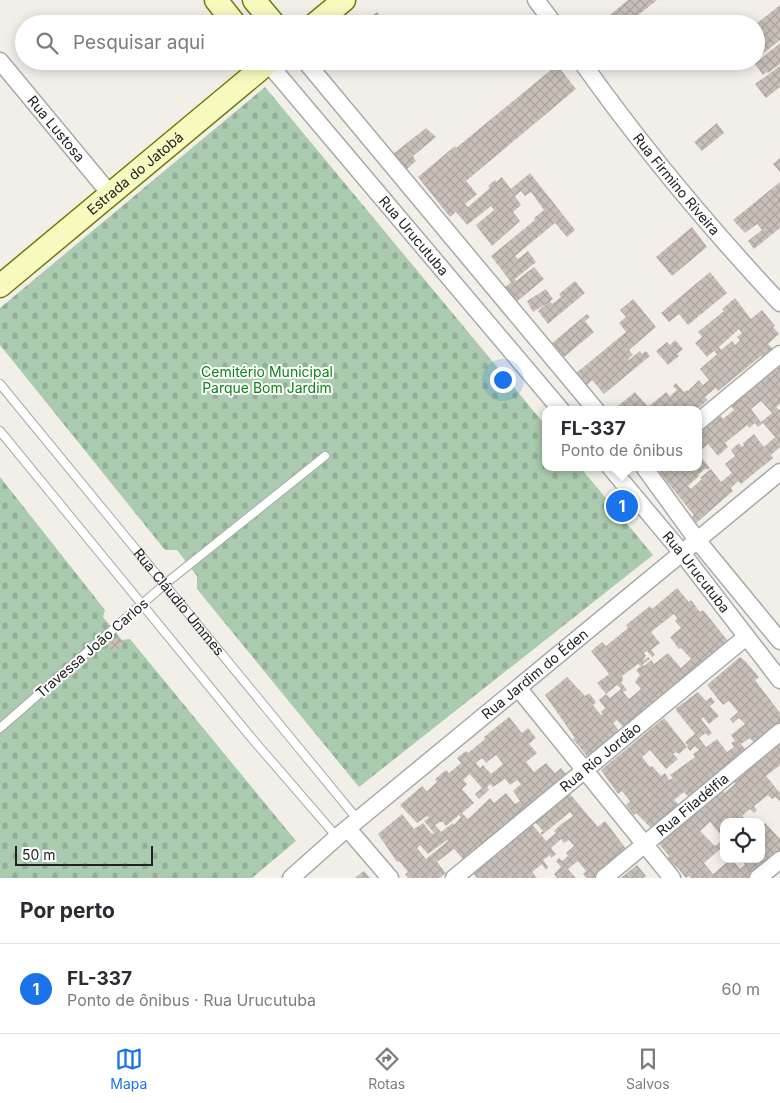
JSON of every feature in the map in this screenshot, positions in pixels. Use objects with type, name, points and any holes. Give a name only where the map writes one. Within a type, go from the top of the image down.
[{"type":"street","points":[[216,0],[228,15]]},
{"type":"street","points":[[254,0],[266,15]]},
{"type":"street","points":[[326,15],[344,0]]},
{"type":"street","points":[[536,0],[547,15]]},
{"type":"street","name":"Rua Lustosa","points":[[0,61],[111,195]]},
{"type":"street","name":"Estrada do Jatobá","points":[[0,286],[259,70]]},
{"type":"street","name":"Rua Urucutuba","points":[[275,70],[558,406]]},
{"type":"street","name":"Rua Urucutuba","points":[[313,70],[593,406]]},
{"type":"street","name":"Rua Firmino Riveira","points":[[587,70],[670,179],[780,303]]},
{"type":"street","points":[[702,419],[780,354]]},
{"type":"street","name":"Rua Urucutuba","points":[[613,471],[682,554],[780,680]]},
{"type":"street","name":"Rua Urucutuba","points":[[647,471],[697,540],[780,641]]},
{"type":"street","name":"Rua Jardim do Éden","points":[[291,878],[347,829],[780,472]]},
{"type":"street","name":"Rua Rio Jordão","points":[[454,878],[746,637]]},
{"type":"street","points":[[519,689],[672,878]]},
{"type":"street","name":"Rua Filadélfia","points":[[604,878],[780,732]]},
{"type":"street","name":"Rua Cláudio Ummes","points":[[347,829],[390,878]]},
{"type":"street","points":[[758,878],[780,860]]},
{"type":"lane","name":"Rua Cláudio Ummes","points":[[0,384],[165,584],[347,829]]},
{"type":"lane","name":"Rua Cláudio Ummes","points":[[0,432],[249,735],[347,829]]},
{"type":"lane","name":"Travessa João Carlos","points":[[0,728],[165,584],[324,456]]},
{"type":"green space","name":"Cemitério Municipal Parque Bom Jardim","points":[[265,87],[542,421],[542,471],[583,471],[653,555],[359,787],[197,589],[197,576],[177,550],[165,550],[0,345],[0,308]]},
{"type":"green space","points":[[0,477],[105,610],[103,617],[122,640],[130,639],[296,841],[252,878],[0,878]]},
{"type":"building","points":[[628,0],[657,0],[638,15],[610,15]]},
{"type":"building","points":[[780,5],[780,40],[765,52],[765,17]]},
{"type":"building","points":[[780,43],[780,64],[763,75],[759,70],[765,70],[765,56]]},
{"type":"building","points":[[780,66],[780,87],[766,98],[755,84]]},
{"type":"building","points":[[551,70],[561,70],[576,89],[466,181],[477,194],[465,204],[468,207],[490,188],[488,186],[495,180],[496,182],[502,177],[511,189],[530,173],[575,230],[567,237],[555,223],[515,256],[518,259],[528,251],[536,262],[515,279],[516,281],[534,267],[544,279],[515,303],[503,289],[511,282],[491,256],[535,220],[534,218],[544,210],[531,192],[525,196],[521,191],[515,196],[521,205],[513,212],[520,221],[492,246],[476,225],[494,210],[491,206],[467,225],[456,212],[450,217],[418,177],[455,146],[456,148]]},
{"type":"building","points":[[717,123],[724,133],[702,151],[694,142]]},
{"type":"building","points":[[426,128],[436,137],[413,156],[416,161],[406,170],[393,154]]},
{"type":"building","points":[[780,158],[780,172],[773,164]]},
{"type":"building","points":[[780,182],[780,228],[754,249],[748,241],[762,230],[757,224],[745,233],[733,220]]},
{"type":"building","points":[[692,227],[707,247],[672,276],[656,257]]},
{"type":"building","points":[[710,272],[727,293],[688,325],[679,314],[669,322],[661,313]]},
{"type":"building","points":[[575,281],[585,293],[548,324],[538,311],[548,303],[533,312],[527,301],[546,289],[553,299],[550,301],[552,304],[561,297],[559,294]]},
{"type":"building","points":[[735,298],[751,319],[762,310],[779,334],[768,344],[773,349],[762,358],[761,356],[718,391],[716,388],[705,397],[708,400],[701,406],[649,406],[666,392],[670,396],[677,390],[673,386],[676,383],[684,392],[688,391],[699,380],[703,385],[709,380],[700,369],[717,354],[714,351],[707,357],[695,343],[702,337],[698,332],[724,311],[722,309]],"holes":[[[739,329],[742,333],[737,337],[740,340],[735,345],[732,341],[721,350],[719,347]]]},
{"type":"building","points":[[633,299],[656,327],[629,350],[633,355],[628,359],[640,351],[642,354],[646,351],[650,356],[604,394],[592,380],[584,388],[574,375],[626,332],[619,323],[626,317],[620,310]]},
{"type":"building","points":[[587,314],[590,317],[585,321],[594,332],[564,357],[552,343]]},
{"type":"building","points":[[675,340],[683,349],[677,354],[679,356],[668,365],[656,351],[667,342],[670,345]]},
{"type":"building","points":[[780,365],[780,404],[776,407],[780,409],[780,447],[771,455],[773,458],[741,484],[738,481],[731,488],[733,491],[696,523],[692,517],[694,515],[659,472],[702,471],[702,459],[710,468],[707,470],[706,468],[688,486],[691,489],[711,469],[721,482],[732,473],[725,464],[735,456],[731,450],[739,443],[742,447],[743,443],[754,434],[764,447],[775,437],[763,423],[758,427],[755,423],[749,428],[747,425],[725,443],[728,447],[718,456],[708,444],[702,449],[702,430],[720,415],[723,419],[734,410],[731,406]],"holes":[[[761,401],[772,413],[761,422],[751,409]]]},
{"type":"building","points":[[635,392],[647,406],[618,406]]},
{"type":"building","points":[[677,588],[689,602],[691,600],[700,612],[703,610],[732,646],[693,674],[691,672],[687,675],[689,678],[627,731],[617,720],[613,723],[622,734],[590,760],[573,739],[575,738],[545,695],[567,677],[585,696],[589,693],[596,702],[593,705],[601,715],[603,714],[601,712],[605,708],[599,700],[606,694],[597,683],[609,674],[591,651],[602,642],[606,646],[628,628],[626,625],[650,606],[652,609]],"holes":[[[674,614],[677,618],[675,621],[681,628],[670,637],[679,649],[681,648],[691,659],[681,668],[668,653],[654,664],[651,660],[644,666],[643,664],[650,659],[648,657],[643,661],[646,656],[644,653],[647,651],[652,657],[655,655],[651,650],[660,643],[651,632]],[[638,664],[641,666],[636,670],[640,675],[635,682],[641,689],[629,699],[623,692],[627,690],[621,682],[623,680],[622,676]],[[617,685],[621,689],[610,698],[606,694]]]},
{"type":"building","points":[[118,637],[124,644],[114,652],[107,645]]},
{"type":"building","points":[[740,657],[759,677],[755,680],[780,713],[780,731],[758,748],[750,738],[741,744],[750,755],[690,799],[684,792],[674,800],[683,809],[656,833],[636,813],[634,815],[626,805],[630,801],[622,791],[618,794],[601,770],[664,718],[687,747],[685,742],[695,734],[675,709],[698,692],[706,701],[711,697],[715,702],[710,706],[719,716],[709,724],[703,717],[701,719],[712,733],[708,736],[706,733],[699,738],[706,747],[717,739],[727,752],[734,747],[731,743],[735,741],[731,735],[745,724],[739,718],[733,723],[730,719],[738,712],[729,701],[723,705],[707,685]],"holes":[[[695,746],[699,750],[693,754],[695,757],[670,775],[673,778],[669,780],[665,773],[661,776],[642,757],[650,750],[666,769],[678,759],[673,754],[676,752],[679,754],[687,747],[690,751]]]},
{"type":"building","points":[[509,717],[522,733],[528,728],[536,738],[529,744],[537,753],[526,762],[534,772],[546,763],[555,773],[561,768],[569,777],[477,854],[474,849],[463,859],[454,849],[437,862],[446,873],[440,878],[408,878],[405,874],[408,872],[399,861],[397,862],[378,834],[402,814],[414,829],[423,823],[431,833],[435,834],[424,821],[429,818],[427,816],[417,823],[400,805],[422,786],[427,791],[437,782],[435,779],[446,770],[449,773],[461,763],[457,758],[466,751],[468,753],[485,739],[484,737]],"holes":[[[496,755],[503,764],[491,774],[483,765],[480,768],[476,763],[482,758],[486,763]],[[470,774],[482,788],[475,794],[479,799],[489,790],[487,787],[490,784],[493,787],[505,779],[510,785],[517,780],[521,784],[513,791],[520,801],[515,804],[506,793],[494,803],[490,798],[468,819],[462,813],[474,803],[462,789],[467,784],[463,780]],[[459,815],[461,817],[454,825],[453,823],[441,832],[435,825],[443,822],[446,826]],[[447,840],[448,841],[426,859],[417,848],[420,845],[428,854]]]},
{"type":"building","points":[[780,744],[780,765],[766,776],[780,793],[780,801],[775,797],[772,799],[768,795],[754,806],[757,810],[754,813],[750,809],[742,816],[744,818],[720,818],[720,834],[710,822],[700,831],[715,846],[720,842],[720,849],[704,863],[713,874],[726,863],[735,863],[740,869],[745,865],[744,863],[765,863],[765,823],[780,839],[780,852],[752,878],[691,878],[689,876],[686,878],[668,858],[669,856],[659,844],[723,791],[724,793],[735,784],[734,782]]},
{"type":"building","points":[[570,794],[598,827],[605,821],[630,854],[600,878],[587,878],[583,874],[586,871],[578,861],[568,869],[576,878],[557,878],[554,874],[561,867],[556,861],[559,858],[562,861],[568,856],[566,853],[574,846],[569,840],[564,843],[561,839],[551,848],[556,854],[551,858],[550,855],[543,860],[548,867],[546,870],[542,864],[532,872],[537,878],[477,878],[473,873],[509,844],[507,842],[531,823],[546,841],[556,833],[554,831],[573,816],[570,812],[542,835],[540,833],[543,831],[535,822]]},
{"type":"building","points":[[637,865],[646,876],[643,878],[621,878]]},
{"type":"building","points":[[364,871],[370,878],[355,878],[361,873]]},
{"type":"place","name":"FL-337","points":[[622,506]]}]
